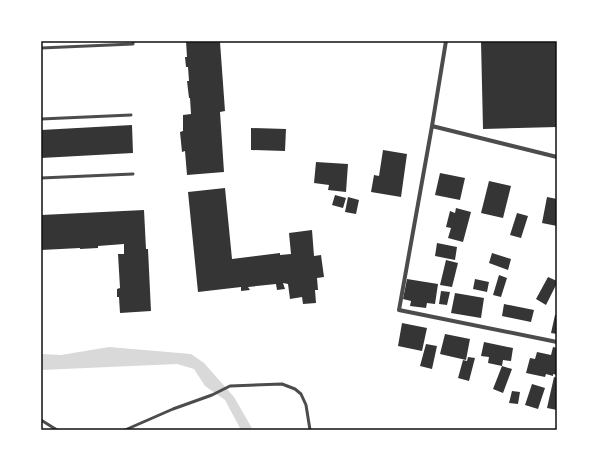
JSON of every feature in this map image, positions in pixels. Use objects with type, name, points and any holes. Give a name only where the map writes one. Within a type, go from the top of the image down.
[{"type":"street","points":[[446,41],[399,310],[557,342]]},
{"type":"street","points":[[432,126],[557,157]]},
{"type":"lane","points":[[41,48],[133,44],[133,41]]},
{"type":"lane","points":[[41,119],[131,115]]},
{"type":"lane","points":[[41,178],[133,174]]},
{"type":"lane","points":[[125,430],[173,409],[212,395],[230,386],[282,384],[295,389],[301,394],[306,405],[310,430]]},
{"type":"lane","points":[[41,420],[57,430]]},
{"type":"shaded area","points":[[109,347],[191,354],[204,363],[234,397],[253,430],[241,430],[225,400],[205,386],[194,369],[177,364],[41,370],[41,354],[61,355]]},
{"type":"building","points":[[186,41],[224,41],[220,42],[225,111],[220,112],[224,172],[187,175],[185,151],[182,152],[180,132],[183,131],[183,115],[191,114],[187,81],[189,81],[188,67],[186,67],[185,57],[187,57]]},
{"type":"building","points":[[481,41],[557,41],[557,127],[483,129]]},
{"type":"building","points":[[132,125],[133,153],[41,158],[41,130]]},
{"type":"building","points":[[251,128],[286,129],[285,151],[251,150]]},
{"type":"building","points":[[383,150],[407,154],[401,197],[371,192],[374,175],[379,176]]},
{"type":"building","points":[[316,162],[348,164],[346,192],[328,190],[329,185],[314,183]]},
{"type":"building","points":[[440,173],[465,178],[460,200],[435,195]]},
{"type":"building","points":[[489,181],[511,186],[503,218],[481,213]]},
{"type":"building","points":[[225,188],[232,259],[280,253],[280,255],[291,254],[289,233],[312,230],[314,256],[321,255],[324,277],[317,278],[318,290],[315,290],[316,303],[303,304],[302,297],[290,299],[288,284],[283,283],[285,289],[277,290],[276,284],[248,287],[250,290],[241,291],[241,287],[198,292],[188,192]]},
{"type":"building","points":[[335,195],[346,198],[343,208],[332,205]]},
{"type":"building","points":[[348,197],[359,200],[356,214],[345,212]]},
{"type":"building","points":[[547,197],[557,199],[557,226],[542,223]]},
{"type":"building","points":[[456,208],[471,212],[463,242],[448,238],[451,228],[446,227],[450,211],[455,213]]},
{"type":"building","points":[[144,210],[146,249],[148,249],[151,311],[120,313],[119,297],[117,297],[117,289],[120,288],[118,254],[124,254],[124,244],[98,246],[98,248],[41,250],[41,215]]},
{"type":"building","points":[[517,213],[528,216],[521,238],[510,235]]},
{"type":"building","points":[[437,243],[457,247],[455,260],[435,256]]},
{"type":"building","points":[[492,253],[511,259],[508,270],[489,263]]},
{"type":"building","points":[[446,260],[458,263],[452,287],[440,285]]},
{"type":"building","points":[[499,275],[507,278],[501,297],[493,295]]},
{"type":"building","points":[[548,277],[557,281],[557,283],[546,305],[536,299]]},
{"type":"building","points":[[407,279],[438,284],[435,304],[427,303],[426,308],[410,306],[411,301],[403,299]]},
{"type":"building","points":[[475,279],[489,282],[487,292],[473,289]]},
{"type":"building","points":[[441,291],[450,292],[447,305],[439,304]]},
{"type":"building","points":[[455,293],[484,298],[481,318],[451,313]]},
{"type":"building","points":[[504,304],[534,310],[531,322],[502,316]]},
{"type":"building","points":[[555,315],[557,315],[557,334],[551,333]]},
{"type":"building","points":[[402,323],[427,328],[422,351],[398,346]]},
{"type":"building","points":[[445,334],[470,339],[466,360],[440,354]]},
{"type":"building","points":[[484,342],[513,348],[511,361],[503,360],[502,366],[488,363],[489,357],[481,356]]},
{"type":"building","points":[[426,344],[437,346],[432,369],[420,366]]},
{"type":"building","points":[[553,347],[557,348],[557,375],[553,374],[553,376],[546,374],[545,377],[526,373],[530,358],[535,359],[537,352],[551,355]]},
{"type":"building","points":[[468,357],[475,358],[469,381],[458,378],[463,360],[467,361]]},
{"type":"building","points":[[502,366],[512,369],[503,393],[493,389]]},
{"type":"building","points":[[554,377],[557,378],[557,410],[547,408]]},
{"type":"building","points":[[532,384],[545,388],[538,409],[525,405]]},
{"type":"building","points":[[512,391],[520,392],[518,404],[509,403]]}]
